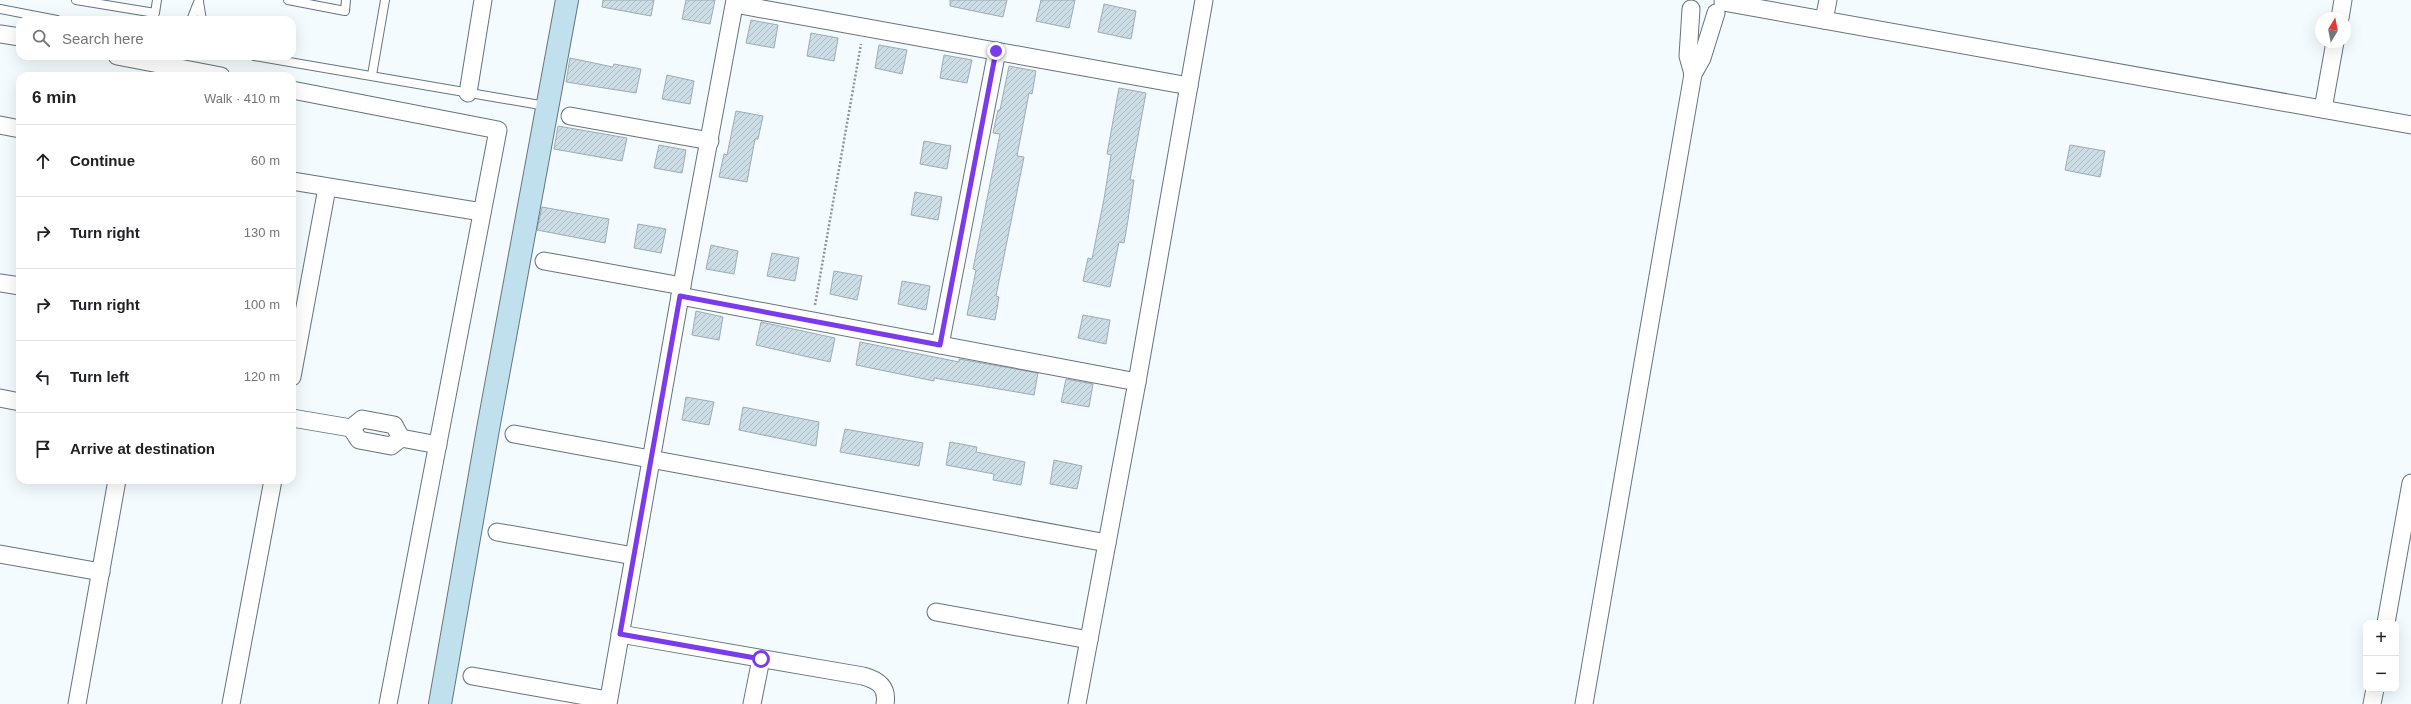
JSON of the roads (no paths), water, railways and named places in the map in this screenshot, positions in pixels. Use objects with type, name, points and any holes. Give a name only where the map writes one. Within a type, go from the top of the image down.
[{"type":"street","points":[[468,93],[483,0]]},
{"type":"street","points":[[440,704],[567,0]]},
{"type":"street","points":[[1077,704],[1137,382],[1204,0]]},
{"type":"street","points":[[1824,20],[1828,0]]},
{"type":"street","points":[[2341,12],[2343,0]]},
{"type":"street","points":[[472,676],[608,702],[681,291],[735,2],[863,27],[1189,86]]},
{"type":"street","points":[[1690,4],[1700,16],[1711,16],[1721,5]]},
{"type":"street","points":[[1690,4],[1688,56],[1693,74]]},
{"type":"street","points":[[1721,5],[1824,20],[2411,125]]},
{"type":"street","points":[[1584,704],[1693,74],[1702,58],[1721,5]]},
{"type":"street","points":[[0,34],[16,37]]},
{"type":"street","points":[[2323,109],[2334,48]]},
{"type":"street","points":[[940,345],[996,51]]},
{"type":"street","points":[[138,60],[200,72]]},
{"type":"street","points":[[296,91],[498,130],[388,704]]},
{"type":"street","points":[[570,116],[710,141]]},
{"type":"street","points":[[0,125],[16,128]]},
{"type":"street","points":[[296,182],[482,212]]},
{"type":"street","points":[[296,355],[327,188]]},
{"type":"street","points":[[544,261],[812,321],[1137,382]]},
{"type":"street","points":[[0,283],[16,285]]},
{"type":"street","points":[[0,398],[16,401]]},
{"type":"street","points":[[296,419],[351,428],[362,419],[369,420],[394,425],[401,438],[438,445]]},
{"type":"street","points":[[514,434],[652,458],[1107,543]]},
{"type":"street","points":[[2387,620],[2411,483]]},
{"type":"street","points":[[77,704],[116,484]]},
{"type":"street","points":[[231,704],[272,484]]},
{"type":"street","points":[[497,532],[634,556]]},
{"type":"street","points":[[0,554],[101,572]]},
{"type":"street","points":[[936,612],[1089,640]]},
{"type":"street","points":[[620,634],[875,679],[882,685],[887,696],[885,704]]},
{"type":"street","points":[[752,704],[761,659]]},
{"type":"street","points":[[2372,704],[2374,692]]},
{"type":"lane","points":[[76,0],[155,13],[158,0]]},
{"type":"lane","points":[[292,0],[344,11],[346,0]]},
{"type":"lane","points":[[372,75],[385,0]]},
{"type":"lane","points":[[193,16],[199,1]]},
{"type":"lane","points":[[199,1],[201,16]]},
{"type":"lane","points":[[0,9],[36,16]]},
{"type":"lane","points":[[279,60],[547,106]]}]
